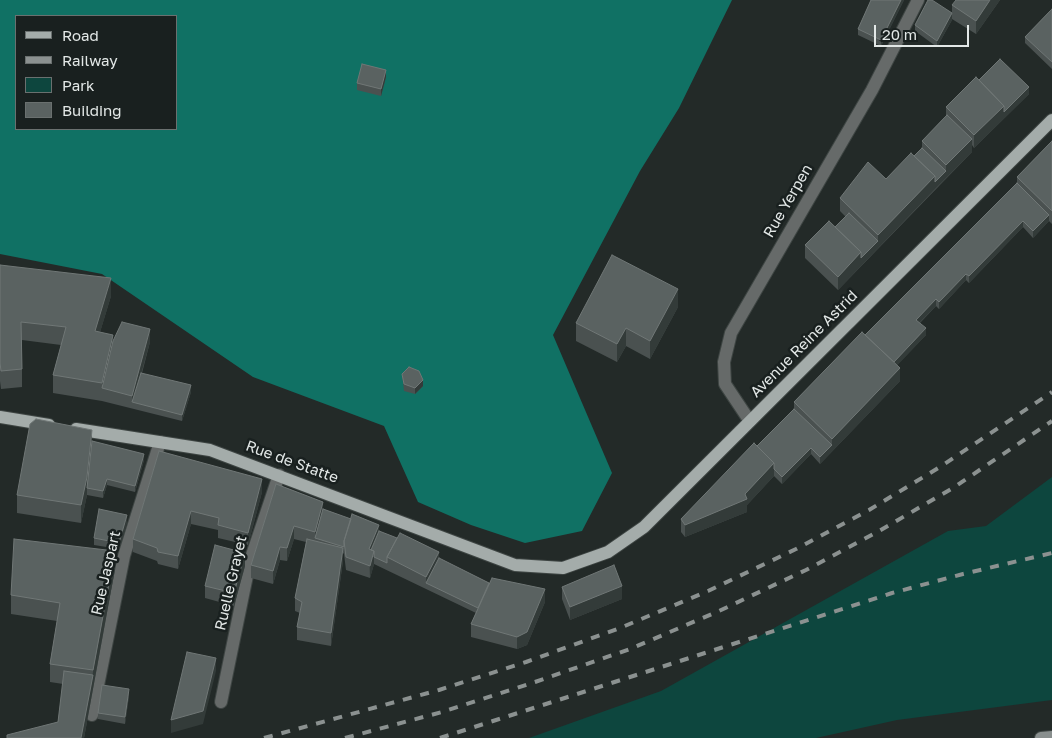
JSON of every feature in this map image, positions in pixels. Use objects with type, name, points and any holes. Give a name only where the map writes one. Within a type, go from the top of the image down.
[{"type":"main road","name":"Avenue Reine Astrid","points":[[563,568],[608,552],[644,527],[749,420],[1052,120]]},
{"type":"main road","name":"Rue de Statte","points":[[0,420],[210,450],[379,512],[469,550],[514,565],[563,568]]},
{"type":"street","name":"Rue Yerpen","points":[[749,420],[725,384],[724,362],[731,333],[872,90],[918,0]]},
{"type":"street","name":"Rue Jaspart","points":[[92,715],[124,556],[160,442]]},
{"type":"street","name":"Ruelle Grayet","points":[[221,702],[250,561],[279,475]]},
{"type":"street","points":[[1041,738],[1052,736]]},
{"type":"green space","points":[[0,0],[732,0],[679,108],[640,171],[553,335],[612,473],[582,531],[525,543],[471,525],[418,502],[384,426],[253,377],[102,274],[0,254]]},
{"type":"green space","points":[[1052,477],[1052,700],[897,720],[816,738],[529,738],[661,691],[948,531],[986,526]]},
{"type":"building","points":[[871,0],[901,0],[881,40],[858,29]]},
{"type":"building","points":[[928,0],[932,0],[952,13],[937,41],[915,25]]},
{"type":"building","points":[[956,0],[990,0],[976,21],[952,5]]},
{"type":"building","points":[[1052,9],[1052,62],[1025,37]]},
{"type":"building","points":[[1000,59],[1029,87],[1004,112],[1004,106],[979,80]]},
{"type":"building","points":[[362,64],[386,70],[381,89],[357,83]]},
{"type":"building","points":[[976,77],[1004,106],[974,135],[946,107]]},
{"type":"building","points":[[947,115],[972,139],[946,165],[922,141]]},
{"type":"building","points":[[1052,141],[1052,211],[1017,177]]},
{"type":"building","points":[[922,148],[946,171],[935,182],[935,176],[914,156]]},
{"type":"building","points":[[911,153],[935,176],[878,235],[840,198],[868,162],[886,179]]},
{"type":"building","points":[[1017,183],[1049,215],[1033,231],[1023,221],[969,276],[966,274],[939,302],[936,299],[916,320],[926,328],[894,362],[865,335]]},
{"type":"building","points":[[849,213],[878,241],[861,258],[861,252],[835,227]]},
{"type":"building","points":[[829,221],[861,252],[838,277],[805,245]]},
{"type":"building","points":[[612,255],[678,289],[650,341],[626,328],[617,344],[576,323]]},
{"type":"building","points":[[0,265],[111,278],[95,331],[113,335],[102,383],[53,375],[66,327],[21,322],[22,369],[1,371]]},
{"type":"building","points":[[122,322],[150,329],[132,396],[102,388],[113,341]]},
{"type":"building","points":[[862,332],[900,368],[832,439],[794,402]]},
{"type":"building","points":[[409,367],[419,371],[423,380],[415,388],[404,384],[402,374]]},
{"type":"building","points":[[141,373],[191,385],[182,415],[132,402]]},
{"type":"building","points":[[794,409],[832,445],[820,457],[811,448],[782,477],[774,469],[774,463],[757,446]]},
{"type":"building","points":[[36,419],[92,430],[87,477],[81,505],[17,495],[30,424]]},
{"type":"building","points":[[92,441],[144,454],[135,486],[107,479],[103,491],[87,488]]},
{"type":"building","points":[[754,443],[774,463],[745,494],[747,499],[685,525],[681,519]]},
{"type":"building","points":[[159,451],[262,479],[248,533],[218,525],[219,518],[191,511],[178,556],[158,552],[157,548],[133,539]]},
{"type":"building","points":[[276,484],[323,502],[315,532],[294,526],[287,548],[280,547],[273,571],[251,565]]},
{"type":"building","points":[[99,509],[127,515],[119,543],[94,538]]},
{"type":"building","points":[[323,509],[351,519],[344,547],[315,538]]},
{"type":"building","points":[[352,514],[379,525],[369,549],[374,551],[370,566],[346,557],[344,541]]},
{"type":"building","points":[[379,531],[397,538],[387,557],[387,563],[374,557],[374,551],[371,550]]},
{"type":"building","points":[[400,533],[439,552],[426,577],[387,557]]},
{"type":"building","points":[[14,539],[115,551],[93,670],[50,664],[60,603],[11,595]]},
{"type":"building","points":[[307,539],[343,548],[331,633],[297,627],[302,602],[295,598]]},
{"type":"building","points":[[215,545],[245,553],[234,593],[205,586]]},
{"type":"building","points":[[439,558],[489,583],[478,608],[426,583]]},
{"type":"building","points":[[614,565],[622,586],[570,607],[562,587]]},
{"type":"building","points":[[492,578],[545,589],[527,632],[517,637],[471,624]]},
{"type":"building","points":[[187,652],[216,658],[203,711],[171,720]]},
{"type":"building","points":[[64,671],[93,675],[81,738],[7,738],[7,735],[58,722]]},
{"type":"building","points":[[102,685],[129,689],[125,717],[98,713]]},
{"type":"railway","points":[[264,738],[439,690],[526,662],[620,628],[708,591],[796,549],[869,510],[940,467],[1052,392]]},
{"type":"railway","points":[[345,738],[442,712],[535,682],[630,649],[719,611],[806,570],[879,531],[953,488],[1052,421]]},
{"type":"railway","points":[[440,738],[892,593],[1052,553]]}]
